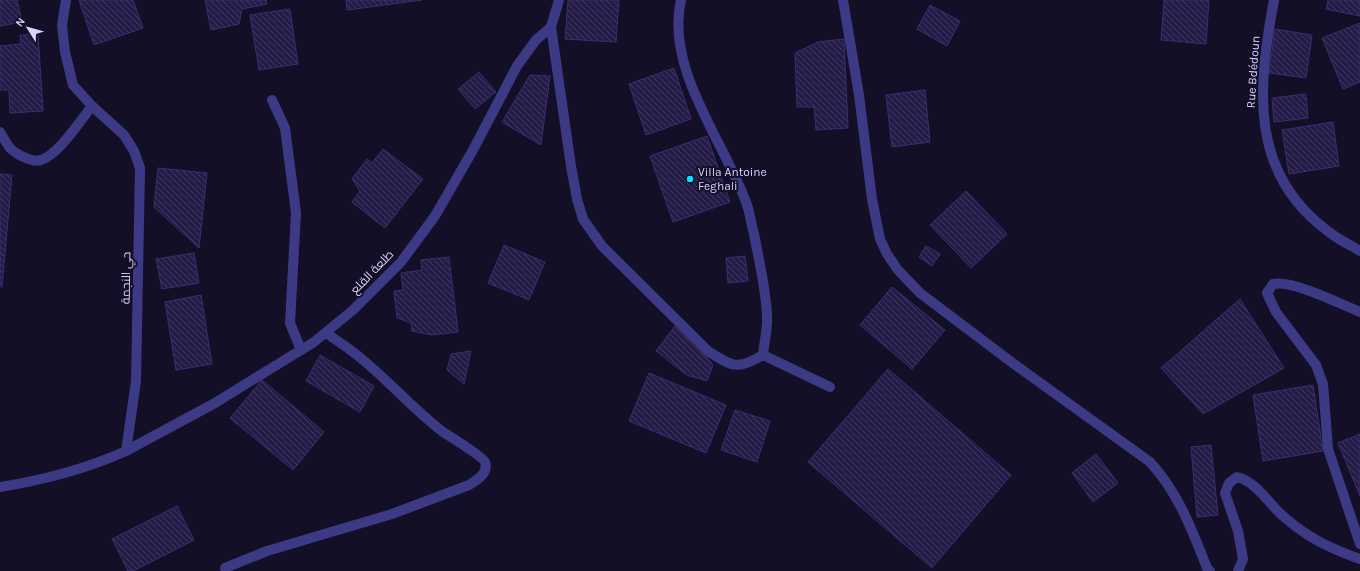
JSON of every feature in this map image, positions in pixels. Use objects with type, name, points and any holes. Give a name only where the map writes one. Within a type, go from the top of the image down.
[{"type":"street","name":"حي النجمة","points":[[66,0],[62,25],[65,52],[73,85],[92,106],[124,135],[134,151],[140,168],[136,381],[126,451]]},
{"type":"street","points":[[559,0],[551,27],[571,166],[577,200],[584,219],[602,246],[708,352],[725,363],[738,366],[748,364],[763,355]]},
{"type":"street","points":[[681,0],[678,28],[681,56],[694,91],[732,168],[747,204],[759,260],[767,316],[763,355]]},
{"type":"street","points":[[843,0],[859,95],[872,199],[880,239],[887,254],[898,270],[920,292],[1014,364],[1150,462],[1162,475],[1180,502],[1207,568],[1210,571]]},
{"type":"street","name":"Rue Bdédoun","points":[[1274,0],[1263,74],[1262,107],[1266,138],[1273,162],[1299,204],[1312,218],[1329,233],[1360,251]]},
{"type":"street","name":"طلعة القلع","points":[[126,451],[215,403],[301,350],[326,333],[353,310],[401,262],[435,216],[473,150],[517,66],[536,40],[551,27]]},
{"type":"street","points":[[272,100],[285,128],[296,213],[290,323],[301,350]]},
{"type":"street","points":[[0,132],[10,148],[24,157],[39,161],[46,158],[59,147],[92,106]]},
{"type":"street","points":[[1360,312],[1320,295],[1281,282],[1274,284],[1267,292],[1276,312],[1316,366],[1323,384],[1328,449],[1360,544]]},
{"type":"street","points":[[224,568],[266,551],[392,514],[469,484],[481,478],[486,469],[485,462],[479,454],[465,448],[425,418],[363,360],[326,333]]},
{"type":"street","points":[[763,355],[830,387]]},
{"type":"street","points":[[0,487],[72,472],[102,462],[126,451]]},
{"type":"street","points":[[1238,571],[1243,560],[1238,531],[1225,493],[1229,483],[1237,477],[1248,480],[1282,516],[1302,532],[1325,546],[1360,559]]},
{"type":"building","points":[[0,0],[17,0],[22,22],[0,26]]},
{"type":"building","points":[[79,0],[133,0],[143,28],[94,45]]},
{"type":"building","points":[[205,0],[266,0],[267,4],[242,9],[239,24],[211,30]]},
{"type":"building","points":[[346,0],[422,0],[347,10]]},
{"type":"building","points":[[568,0],[619,0],[616,42],[565,39]]},
{"type":"building","points":[[1164,0],[1209,0],[1206,44],[1161,40]]},
{"type":"building","points":[[1328,0],[1360,0],[1360,16],[1326,9]]},
{"type":"building","points":[[930,5],[960,21],[947,46],[917,29]]},
{"type":"building","points":[[290,9],[298,64],[259,70],[250,15]]},
{"type":"building","points":[[1360,23],[1360,82],[1343,89],[1322,38]]},
{"type":"building","points":[[1275,29],[1312,35],[1306,78],[1269,73]]},
{"type":"building","points":[[38,34],[43,111],[10,113],[9,90],[0,90],[0,46],[21,44],[20,35]]},
{"type":"building","points":[[844,39],[848,128],[816,130],[814,107],[797,107],[795,53],[818,42]]},
{"type":"building","points":[[674,68],[691,119],[646,135],[629,84]]},
{"type":"building","points":[[479,72],[496,92],[475,109],[458,89]]},
{"type":"building","points":[[530,75],[550,76],[541,145],[502,122]]},
{"type":"building","points":[[925,90],[930,142],[892,147],[886,95]]},
{"type":"building","points":[[1306,94],[1308,118],[1274,122],[1272,98]]},
{"type":"building","points":[[1333,122],[1339,166],[1289,174],[1282,130]]},
{"type":"building","name":"Villa Antoine Feghali","points":[[707,136],[730,202],[673,222],[650,156]]},
{"type":"building","points":[[383,149],[423,179],[385,228],[352,202],[360,191],[352,179],[367,159],[372,163]]},
{"type":"building","points":[[158,168],[207,173],[199,248],[154,207]]},
{"type":"building","points":[[0,174],[12,175],[2,287],[0,286]]},
{"type":"building","points":[[966,191],[1007,234],[971,268],[930,225]]},
{"type":"building","points":[[504,245],[545,262],[529,300],[488,283]]},
{"type":"building","points":[[926,246],[940,254],[932,266],[919,257]]},
{"type":"building","points":[[194,253],[199,283],[162,289],[156,259]]},
{"type":"building","points":[[745,256],[748,281],[728,283],[726,258]]},
{"type":"building","points":[[449,257],[458,332],[432,335],[412,331],[411,323],[397,318],[394,291],[403,290],[401,273],[422,270],[421,260]]},
{"type":"building","points":[[892,287],[945,330],[912,369],[860,325]]},
{"type":"building","points":[[201,295],[212,364],[176,370],[165,302]]},
{"type":"building","points":[[1240,299],[1284,368],[1203,414],[1161,368]]},
{"type":"building","points":[[678,322],[713,365],[707,381],[687,375],[656,351]]},
{"type":"building","points":[[471,351],[464,384],[447,370],[451,354]]},
{"type":"building","points":[[320,355],[374,386],[360,412],[306,381]]},
{"type":"building","points":[[888,369],[1011,475],[932,568],[808,462]]},
{"type":"building","points":[[649,373],[726,405],[706,453],[629,421]]},
{"type":"building","points":[[262,380],[324,432],[293,470],[230,418]]},
{"type":"building","points":[[1313,385],[1323,451],[1263,461],[1253,395]]},
{"type":"building","points":[[735,410],[770,421],[757,462],[721,450]]},
{"type":"building","points":[[1360,434],[1360,496],[1338,443]]},
{"type":"building","points":[[1211,445],[1218,515],[1197,517],[1191,447]]},
{"type":"building","points":[[1096,454],[1118,483],[1093,502],[1072,473]]},
{"type":"building","points":[[177,506],[194,540],[133,571],[128,571],[112,539]]},
{"type":"place","name":"Villa Antoine Feghali","points":[[690,179]]}]
